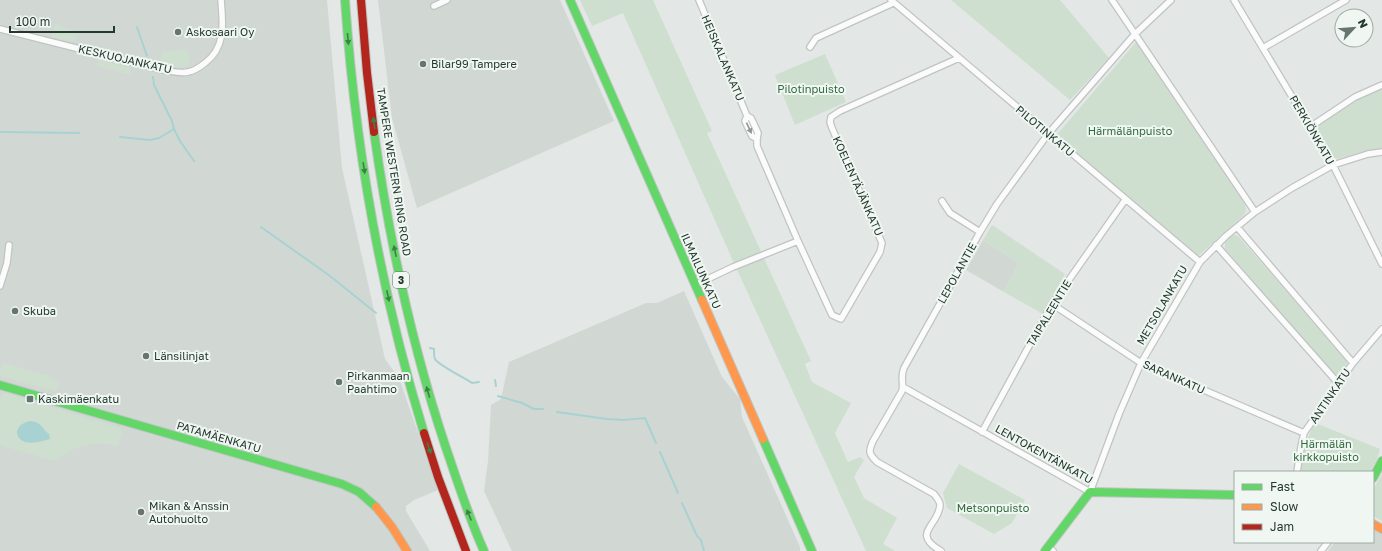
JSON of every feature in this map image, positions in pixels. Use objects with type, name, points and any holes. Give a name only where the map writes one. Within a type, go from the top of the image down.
[{"type":"main road","name":"3","points":[[346,0],[352,85],[364,168],[379,251],[397,335],[423,433],[466,551]]},
{"type":"main road","name":"TAMPERE WESTERN RING ROAD","points":[[361,0],[369,85],[379,166],[394,249],[415,343],[430,399],[458,484],[484,551]]},
{"type":"main road","name":"ILMAILUNKATU","points":[[570,0],[812,551]]},
{"type":"main road","name":"PATAMÄENKATU","points":[[0,385],[342,484],[360,493],[372,504],[390,525],[405,550]]},
{"type":"main road","points":[[1374,476],[1382,462]]},
{"type":"main road","name":"LENTOKENTÄNKATU","points":[[1090,492],[1234,495]]},
{"type":"main road","name":"METSOLANKATU","points":[[1049,550],[1090,492]]},
{"type":"street","name":"KESKUOJANKATU","points":[[0,29],[163,70],[187,73],[198,68],[217,52],[222,39],[221,0]]},
{"type":"street","points":[[434,6],[447,0]]},
{"type":"street","name":"HEISKALANKATU","points":[[699,0],[747,116],[751,118],[758,133],[757,146],[798,241]]},
{"type":"street","points":[[1112,0],[1255,212]]},
{"type":"street","name":"LEPOLANTIE","points":[[941,551],[931,544],[927,538],[927,533],[940,505],[939,501],[934,494],[877,462],[870,455],[870,448],[903,387],[901,374],[904,368],[997,204],[1048,134],[1135,34],[1171,0]]},
{"type":"street","name":"PERKIÖNKATU","points":[[1234,0],[1333,165],[1382,264]]},
{"type":"street","points":[[1264,48],[1346,0]]},
{"type":"street","points":[[810,47],[816,38],[892,1]]},
{"type":"street","name":"PILOTINKATU","points":[[892,1],[1200,262]]},
{"type":"street","name":"KOELENTÄJÄNKATU","points":[[798,241],[832,315],[841,318],[880,252],[882,243],[832,128],[830,122],[831,117],[840,111],[959,58]]},
{"type":"street","points":[[1310,127],[1355,97],[1382,85]]},
{"type":"street","name":"METSOLANKATU","points":[[1090,492],[1120,412],[1141,363],[1200,262],[1216,245],[1255,212],[1292,188],[1333,165],[1368,154],[1382,152]]},
{"type":"street","name":"TAIPALEENTIE","points":[[982,432],[1052,304],[1126,200]]},
{"type":"street","points":[[942,201],[950,213],[980,232]]},
{"type":"street","points":[[1237,227],[1353,362]]},
{"type":"street","points":[[695,285],[733,267],[798,241]]},
{"type":"street","points":[[1216,245],[1338,383]]},
{"type":"street","points":[[0,286],[7,263],[9,246]]},
{"type":"street","name":"SARANKATU","points":[[1052,304],[1141,363],[1304,434]]},
{"type":"street","name":"ANTINKATU","points":[[1297,471],[1304,434],[1353,362],[1382,328]]},
{"type":"street","name":"LENTOKENTÄNKATU","points":[[903,387],[1090,492]]},
{"type":"street","points":[[1321,551],[1327,543]]},
{"type":"shaded area","points":[[0,0],[327,0],[342,168],[385,359],[399,378],[438,490],[414,500],[406,506],[406,511],[430,551],[0,551]]},
{"type":"shaded area","points":[[378,0],[560,0],[614,121],[417,208],[392,118]]},
{"type":"shaded area","points":[[983,240],[1019,263],[1004,292],[966,270]]},
{"type":"shaded area","points":[[684,291],[722,377],[740,399],[742,417],[800,547],[800,551],[512,551],[484,491],[488,461],[491,405],[501,399],[509,362],[646,303],[657,303]]},
{"type":"shaded area","points":[[1374,530],[1382,534],[1382,551],[1328,551],[1334,543],[1374,543]]},
{"type":"green space","points":[[580,0],[653,0],[712,131],[707,133],[811,361],[805,364],[812,382],[851,403],[835,433],[848,462],[860,457],[864,460],[854,477],[864,498],[897,518],[883,544],[895,551],[866,551],[733,261],[623,13],[592,26]]},
{"type":"green space","points":[[951,0],[1060,0],[1109,58],[1070,100]]},
{"type":"green space","points":[[55,24],[75,31],[77,34],[75,42],[52,37]]},
{"type":"green space","name":"Härmälänpuisto","points":[[1136,42],[1245,204],[1246,210],[1244,215],[1197,257],[1055,137]]},
{"type":"green space","points":[[187,51],[189,55],[188,66],[176,68],[161,64],[162,52]]},
{"type":"green space","name":"Pilotinpuisto","points":[[825,54],[846,102],[795,125],[775,75]]},
{"type":"green space","points":[[100,60],[130,68],[131,72],[130,74],[127,74],[98,66],[97,64]]},
{"type":"green space","points":[[1382,87],[1382,150],[1370,150],[1336,159],[1329,154],[1314,126],[1355,99]]},
{"type":"green space","points":[[992,225],[1065,274],[1043,314],[1004,292],[1019,263],[983,240]]},
{"type":"green space","points":[[1233,235],[1238,236],[1347,359],[1347,364],[1340,375],[1333,374],[1225,249],[1225,242]]},
{"type":"green space","points":[[3,363],[49,375],[49,379],[59,382],[56,391],[0,376],[0,368],[1,369]]},
{"type":"green space","points":[[5,393],[123,429],[117,446],[108,444],[84,445],[69,451],[55,461],[0,445],[0,398]]},
{"type":"green space","name":"Härmälän kirkkopuisto","points":[[1315,423],[1380,449],[1371,471],[1300,471],[1302,458],[1309,435]]},
{"type":"green space","name":"Metsonpuisto","points":[[959,464],[1025,500],[1012,523],[994,534],[947,508],[943,493]]},
{"type":"green space","points":[[1382,474],[1382,521],[1374,517],[1374,488]]},
{"type":"water","points":[[30,421],[39,424],[49,434],[50,439],[31,443],[21,440],[17,434],[18,429],[22,424]]},
{"type":"waterway","points":[[137,27],[147,56]]},
{"type":"waterway","points":[[153,77],[154,85],[172,121],[174,129],[180,141],[194,161]]},
{"type":"waterway","points":[[120,137],[150,140],[159,138],[174,129]]},
{"type":"waterway","points":[[0,132],[79,133]]},
{"type":"waterway","points":[[261,227],[330,276],[376,313]]},
{"type":"waterway","points":[[430,348],[434,349],[435,359],[441,365],[472,383],[479,382]]},
{"type":"waterway","points":[[495,380],[496,386]]},
{"type":"waterway","points":[[498,396],[522,403],[534,409],[543,409]]},
{"type":"waterway","points":[[557,412],[607,419],[624,420],[645,418],[656,443]]},
{"type":"waterway","points":[[660,452],[678,493]]},
{"type":"waterway","points":[[682,503],[697,536],[701,540],[704,551]]},
{"type":"traffic: fast","points":[[345,0],[356,110],[372,219],[395,327],[424,433]]},
{"type":"traffic: fast","points":[[570,0],[702,300]]},
{"type":"traffic: fast","points":[[374,132],[394,252],[412,331],[446,448],[484,551]]},
{"type":"traffic: fast","points":[[0,385],[342,484],[359,492],[376,507]]},
{"type":"traffic: fast","points":[[763,439],[812,551]]},
{"type":"traffic: fast","points":[[1374,476],[1382,461]]},
{"type":"traffic: fast","points":[[1045,551],[1090,492],[1234,495]]},
{"type":"traffic: slow","points":[[702,300],[763,439]]},
{"type":"traffic: slow","points":[[376,507],[392,527],[407,551]]},
{"type":"traffic: slow","points":[[1374,525],[1382,529]]},
{"type":"traffic: jam","points":[[361,0],[374,132]]},
{"type":"traffic: jam","points":[[424,433],[438,477],[466,551]]},
{"type":"place","name":"Askosaari Oy","points":[[178,32]]},
{"type":"place","name":"Bilar99 Tampere","points":[[423,64]]},
{"type":"place","name":"Skuba","points":[[15,311]]},
{"type":"place","name":"Länsilinjat","points":[[146,356]]},
{"type":"place","name":"Pirkanmaan Paahtimo","points":[[339,382]]},
{"type":"place","name":"Kaskimäenkatu","points":[[30,399]]},
{"type":"place","name":"Mikan & Anssin Autohuolto","points":[[141,512]]}]
